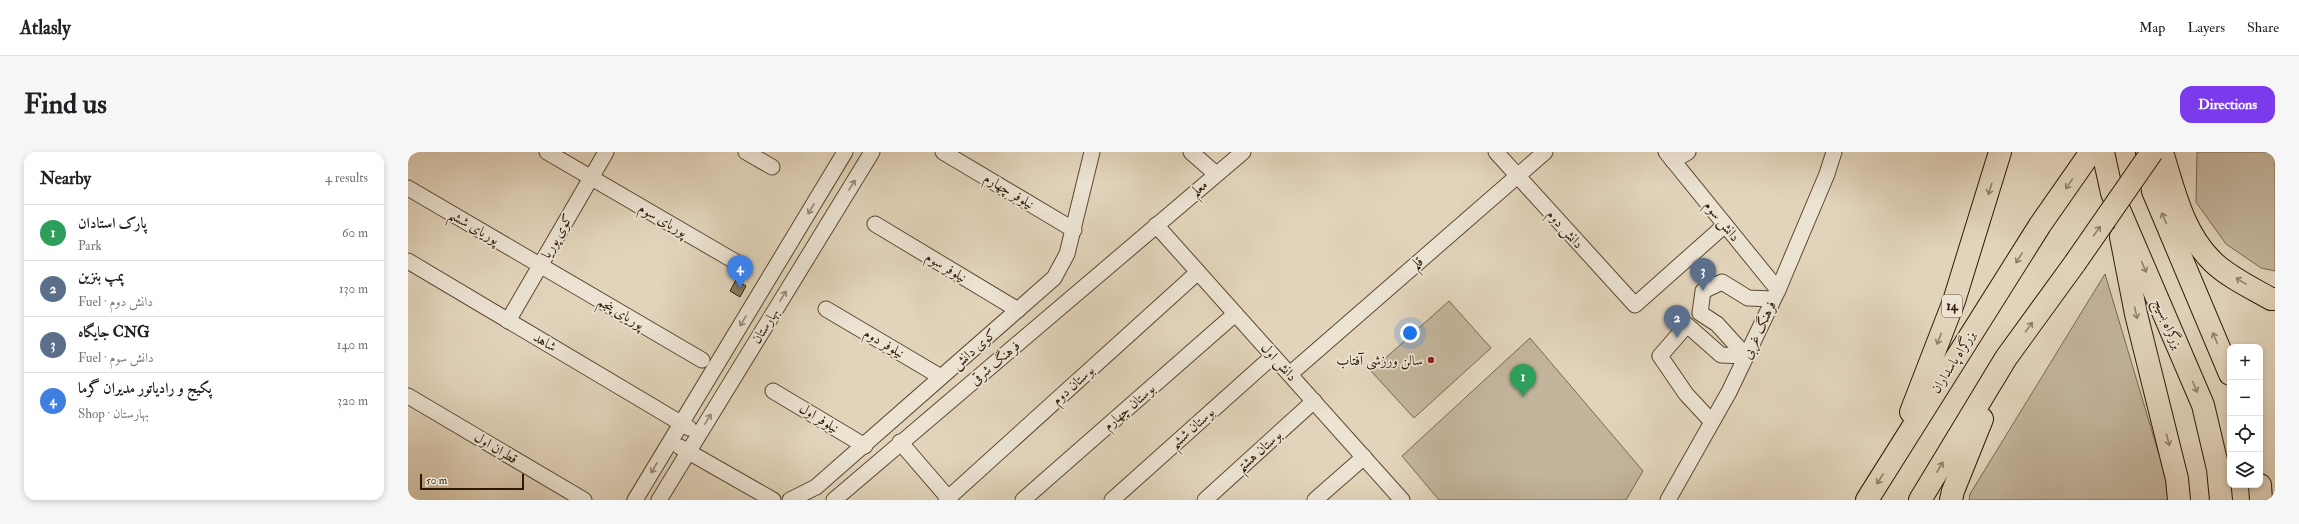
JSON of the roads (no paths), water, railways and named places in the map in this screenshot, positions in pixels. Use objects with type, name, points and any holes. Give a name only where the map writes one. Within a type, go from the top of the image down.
[{"type":"highway","name":"14","points":[[1893,457],[1954,301],[2000,152]]},
{"type":"highway","name":"بزرگراه پاسداران","points":[[1867,500],[2040,225],[2091,152]]},
{"type":"highway","points":[[2091,152],[2112,193],[2136,314],[2177,479],[2179,500]]},
{"type":"highway","name":"بزرگراه بسیج","points":[[2103,152],[2112,193],[2202,405],[2218,469],[2221,500]]},
{"type":"highway","points":[[2147,152],[2153,191],[2227,367]]},
{"type":"highway","points":[[1920,500],[2006,358],[2075,263],[2152,152]]},
{"type":"highway","points":[[2162,152],[2181,214],[2196,241],[2214,263],[2271,299],[2275,299]]},
{"type":"highway","points":[[1951,500],[1952,491],[2006,358]]},
{"type":"highway","points":[[2260,488],[2261,500]]},
{"type":"street","name":"پوریای سوم","points":[[547,152],[736,262]]},
{"type":"street","name":"کوی پوریا","points":[[508,321],[606,152]]},
{"type":"street","points":[[746,152],[772,167]]},
{"type":"street","name":"بهارستان","points":[[635,500],[845,152]]},
{"type":"street","name":"بهارستان","points":[[659,500],[872,152]]},
{"type":"street","name":"نیلوفر چهارم","points":[[943,152],[1074,230]]},
{"type":"street","name":"کوی دانش","points":[[790,500],[816,487],[865,446],[1054,278],[1067,254],[1092,152]]},
{"type":"street","points":[[1191,152],[1216,174]]},
{"type":"street","name":"معلم","points":[[1156,225],[1243,152]]},
{"type":"street","name":"دانش دوم","points":[[1496,152],[1635,305],[1725,225]]},
{"type":"street","name":"قلم","points":[[1290,374],[1545,152]]},
{"type":"street","points":[[1670,157],[1688,152]]},
{"type":"street","name":"فرهنگ غربی","points":[[1668,500],[1712,422],[1746,356],[1775,294],[1829,155]]},
{"type":"street","name":"دانش سوم","points":[[1670,157],[1725,225],[1775,294]]},
{"type":"street","name":"پوریای ششم","points":[[408,188],[540,265]]},
{"type":"street","name":"نیلوفر سوم","points":[[875,224],[1018,310]]},
{"type":"street","name":"دانش اول","points":[[1156,225],[1402,500]]},
{"type":"street","name":"فرهنگ شرقی","points":[[834,500],[900,442],[1035,330],[1156,225]]},
{"type":"street","name":"شاهد","points":[[408,261],[682,422],[698,434]]},
{"type":"street","name":"پوریای پنجم","points":[[540,265],[702,360]]},
{"type":"street","name":"بوستان دوم","points":[[948,499],[1198,272]]},
{"type":"street","points":[[1746,356],[1717,324],[1700,313],[1703,291],[1722,282],[1748,298],[1775,294]]},
{"type":"street","name":"نیلوفر دوم","points":[[826,309],[941,377]]},
{"type":"street","name":"بوستان چهارم","points":[[1022,500],[1235,314]]},
{"type":"street","points":[[1712,422],[1686,394],[1660,356],[1687,325],[1721,355],[1746,356]]},
{"type":"street","name":"بوستان ششم","points":[[1112,500],[1273,356]]},
{"type":"street","name":"نیلوفر اول","points":[[773,391],[865,446]]},
{"type":"street","name":"قطران اول","points":[[408,396],[584,500]]},
{"type":"street","name":"بوستان هشتم","points":[[1205,500],[1314,401]]},
{"type":"street","points":[[670,441],[773,500]]},
{"type":"street","points":[[900,442],[948,499]]},
{"type":"street","points":[[1315,500],[1364,457]]},
{"type":"place","name":"پکیج و رادیاتور مدیران گرما","points":[[740,288]]},
{"type":"place","name":"جایگاه CNG","points":[[1703,291]]},
{"type":"place","name":"پمپ بنزین","points":[[1677,338]]},
{"type":"place","name":"سالن ورزشی آفتاب","points":[[1431,360]]},
{"type":"place","name":"پارک استادان","points":[[1523,397]]}]
